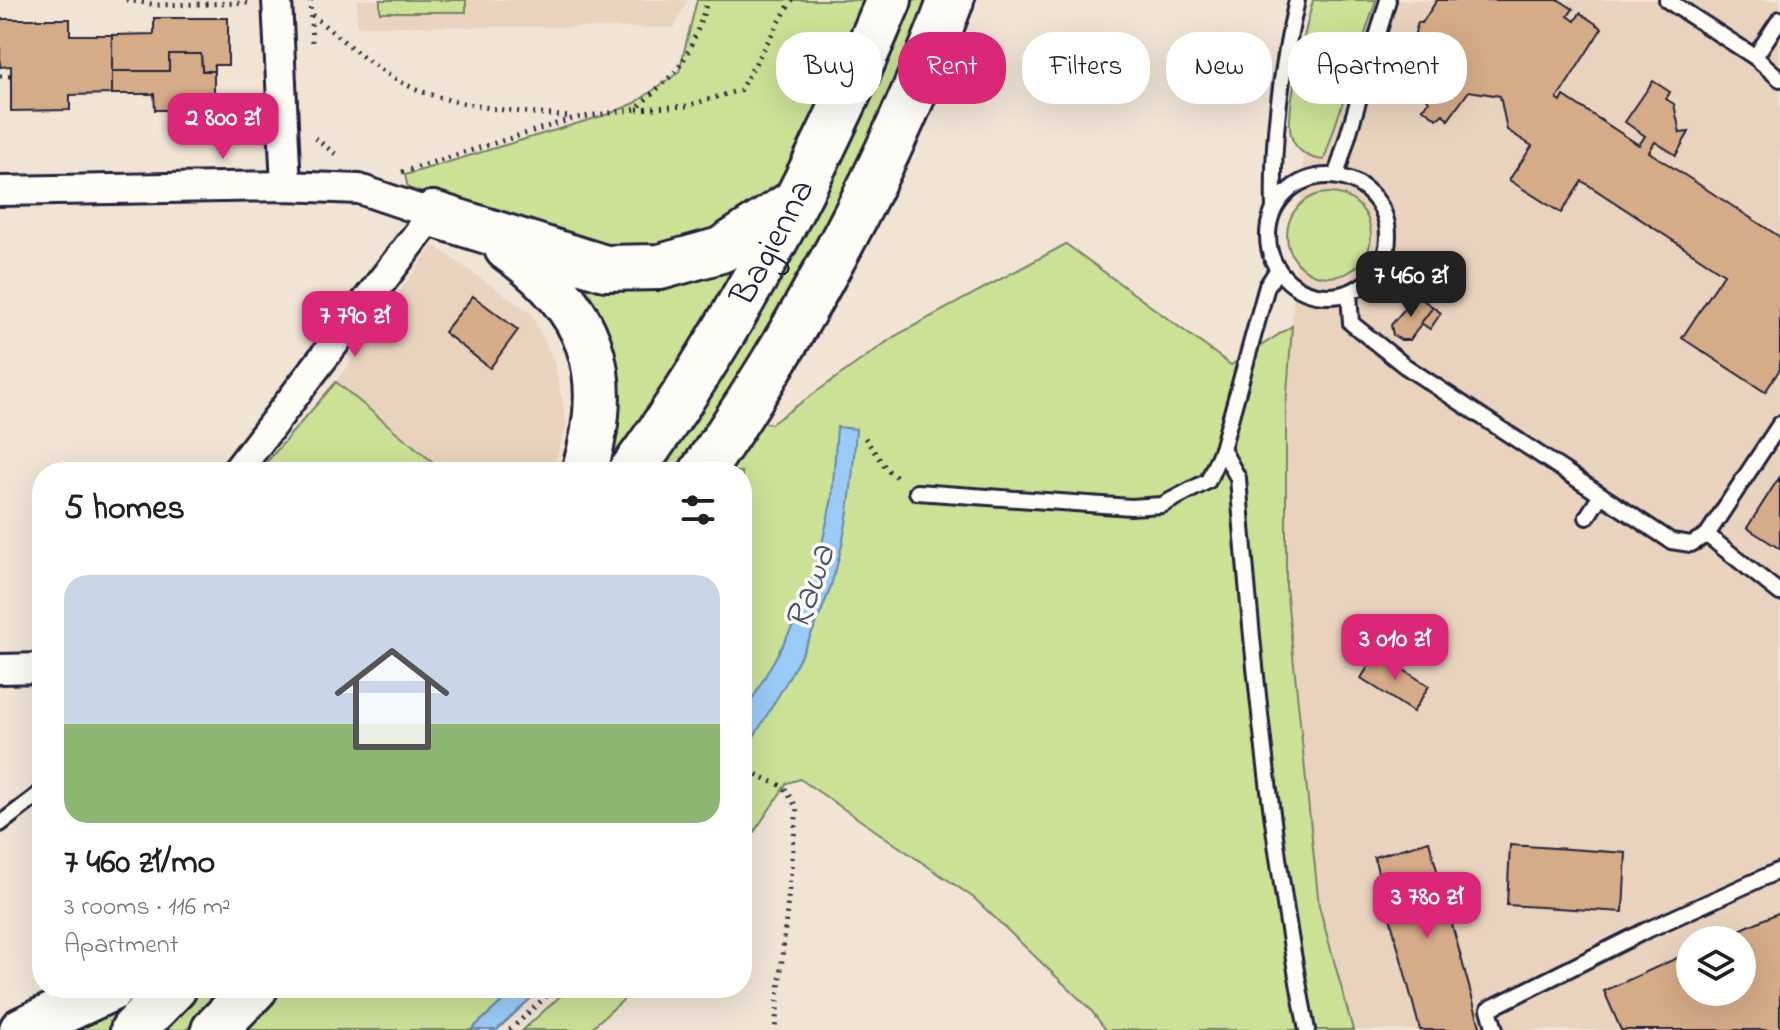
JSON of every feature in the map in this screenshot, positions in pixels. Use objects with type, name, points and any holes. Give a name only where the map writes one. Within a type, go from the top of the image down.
[{"type":"main road","name":"Bagienna","points":[[638,462],[725,329],[796,201],[889,0]]},
{"type":"main road","name":"Bagienna","points":[[709,462],[758,387],[825,268],[906,107],[951,0]]},
{"type":"main road","points":[[433,214],[605,268],[660,267],[721,250],[796,201]]},
{"type":"main road","points":[[486,233],[539,271],[567,299],[588,340],[598,386],[594,440],[587,462]]},
{"type":"main road","points":[[22,1030],[91,998]]},
{"type":"main road","points":[[133,1030],[164,998]]},
{"type":"main road","points":[[214,1030],[245,998]]},
{"type":"street","points":[[266,2],[286,186]]},
{"type":"street","points":[[0,191],[286,186],[359,189],[433,214],[244,462]]},
{"type":"street","points":[[0,669],[32,668]]},
{"type":"lane","points":[[1274,210],[1272,144],[1282,66],[1297,0]]},
{"type":"lane","points":[[1336,176],[1388,0]]},
{"type":"lane","points":[[1667,0],[1755,57],[1780,79]]},
{"type":"lane","points":[[1755,57],[1780,19]]},
{"type":"lane","points":[[1336,176],[1355,182],[1371,193],[1382,210],[1388,229],[1387,249],[1380,268],[1366,283],[1349,293],[1329,296],[1309,293],[1292,284],[1278,269],[1270,250],[1268,230],[1274,210],[1284,194],[1299,183],[1336,176]]},
{"type":"lane","points":[[917,492],[1131,507],[1162,505],[1208,481],[1222,449],[1267,286],[1278,269]]},
{"type":"lane","points":[[1349,293],[1351,323],[1405,366],[1671,541],[1691,544],[1707,535],[1780,424]]},
{"type":"lane","points":[[1222,449],[1238,478],[1278,869],[1307,1030]]},
{"type":"lane","points":[[1587,517],[1601,495]]},
{"type":"lane","points":[[1707,535],[1780,593]]},
{"type":"lane","points":[[0,824],[32,800]]},
{"type":"lane","points":[[1495,1030],[1489,1009],[1645,931],[1780,870]]},
{"type":"path","points":[[126,0],[157,5],[266,2]]},
{"type":"path","points":[[310,0],[313,50]]},
{"type":"path","points":[[637,109],[676,72],[704,17],[707,0]]},
{"type":"path","points":[[396,178],[406,170],[575,118],[687,106],[740,90],[792,0]]},
{"type":"path","points":[[311,14],[376,67],[427,94],[489,108],[575,118]]},
{"type":"path","points":[[0,76],[11,76]]},
{"type":"path","points":[[308,127],[329,152],[344,159]]},
{"type":"path","points":[[865,438],[887,470],[917,492]]},
{"type":"path","points":[[752,773],[784,787],[797,808],[775,1030]]},
{"type":"path","points":[[510,1030],[544,998]]},
{"type":"shaded area","points":[[357,0],[688,0],[674,28],[357,26]]},
{"type":"shaded area","points":[[1333,0],[1780,0],[1780,1030],[1353,1030],[1319,906],[1286,587],[1286,407],[1308,104],[1467,104],[1467,32],[1325,32]]},
{"type":"shaded area","points":[[433,245],[531,313],[555,363],[567,426],[554,462],[433,462],[336,382]]},
{"type":"green space","points":[[380,0],[466,0],[466,12],[380,12]]},
{"type":"green space","points":[[697,0],[868,0],[853,32],[776,32],[776,104],[818,104],[781,182],[733,224],[638,253],[548,238],[408,188],[405,175],[609,114],[635,103],[679,72]]},
{"type":"green space","points":[[910,0],[929,0],[916,32],[898,32],[898,73],[817,243],[751,360],[685,462],[659,462],[854,104],[882,104],[882,52]]},
{"type":"green space","points":[[1313,0],[1376,0],[1366,32],[1306,32]]},
{"type":"green space","points":[[1291,104],[1342,104],[1324,160],[1308,156],[1293,141]]},
{"type":"green space","points":[[1321,193],[1337,193],[1353,200],[1364,211],[1371,235],[1368,251],[1359,265],[1337,277],[1321,277],[1305,270],[1294,259],[1287,243],[1287,227],[1294,211],[1305,200]]},
{"type":"green space","points":[[1066,244],[1231,365],[1292,326],[1286,407],[1286,587],[1319,906],[1353,1030],[1106,1030],[1090,1009],[974,898],[800,779],[787,783],[752,835],[752,462],[732,462],[759,421],[771,424],[895,336]]},
{"type":"green space","points":[[741,260],[683,360],[614,457],[616,414],[574,280]]},
{"type":"green space","points":[[336,382],[433,462],[267,462]]},
{"type":"green space","points":[[123,998],[137,998],[108,1030],[62,1030]]},
{"type":"green space","points":[[191,998],[217,998],[186,1030],[161,1030]]},
{"type":"green space","points":[[273,998],[506,998],[471,1030],[242,1030]]},
{"type":"green space","points":[[558,998],[626,998],[589,1030],[523,1030]]},
{"type":"water","name":"Rawa","points":[[837,427],[856,429],[850,498],[830,588],[805,648],[752,740],[752,700],[798,617],[819,558],[832,498]]},
{"type":"water","points":[[506,998],[531,998],[497,1030],[471,1030]]},
{"type":"building","points":[[1437,0],[1559,0],[1573,9],[1568,16],[1575,21],[1580,13],[1602,28],[1557,99],[1561,102],[1564,96],[1639,145],[1645,136],[1625,122],[1653,81],[1670,92],[1666,99],[1674,104],[1680,133],[1689,132],[1676,155],[1655,142],[1649,152],[1780,237],[1780,369],[1765,392],[1682,338],[1724,274],[1582,181],[1561,213],[1509,180],[1532,146],[1507,130],[1500,96],[1469,91],[1467,94],[1467,32],[1415,32],[1418,22],[1422,23]]},
{"type":"building","points":[[154,18],[228,18],[228,65],[214,65],[214,71],[202,71],[201,54],[169,54],[169,71],[112,71],[112,35],[154,34]]},
{"type":"building","points":[[0,19],[70,19],[70,35],[112,35],[112,94],[70,95],[70,110],[11,111],[11,66],[0,67]]},
{"type":"building","points":[[169,54],[201,54],[202,71],[214,71],[214,110],[155,110],[154,94],[112,94],[112,71],[169,71]]},
{"type":"building","points":[[1427,104],[1460,104],[1448,120],[1443,114],[1437,119],[1422,108]]},
{"type":"building","points":[[1416,295],[1433,307],[1410,340],[1401,340],[1393,335],[1391,325]]},
{"type":"building","points":[[473,296],[518,330],[490,368],[444,332]]},
{"type":"building","points":[[1433,307],[1441,313],[1430,329],[1421,323]]},
{"type":"building","points":[[1780,476],[1780,549],[1747,528]]},
{"type":"building","points":[[1377,653],[1429,686],[1413,712],[1361,678]]},
{"type":"building","points":[[1429,841],[1481,1030],[1420,1030],[1374,857]]},
{"type":"building","points":[[1510,845],[1626,853],[1623,912],[1507,905]]},
{"type":"building","points":[[1780,912],[1780,1030],[1621,1030],[1604,991],[1676,958],[1676,1006],[1756,1006],[1756,926],[1748,926]]}]
